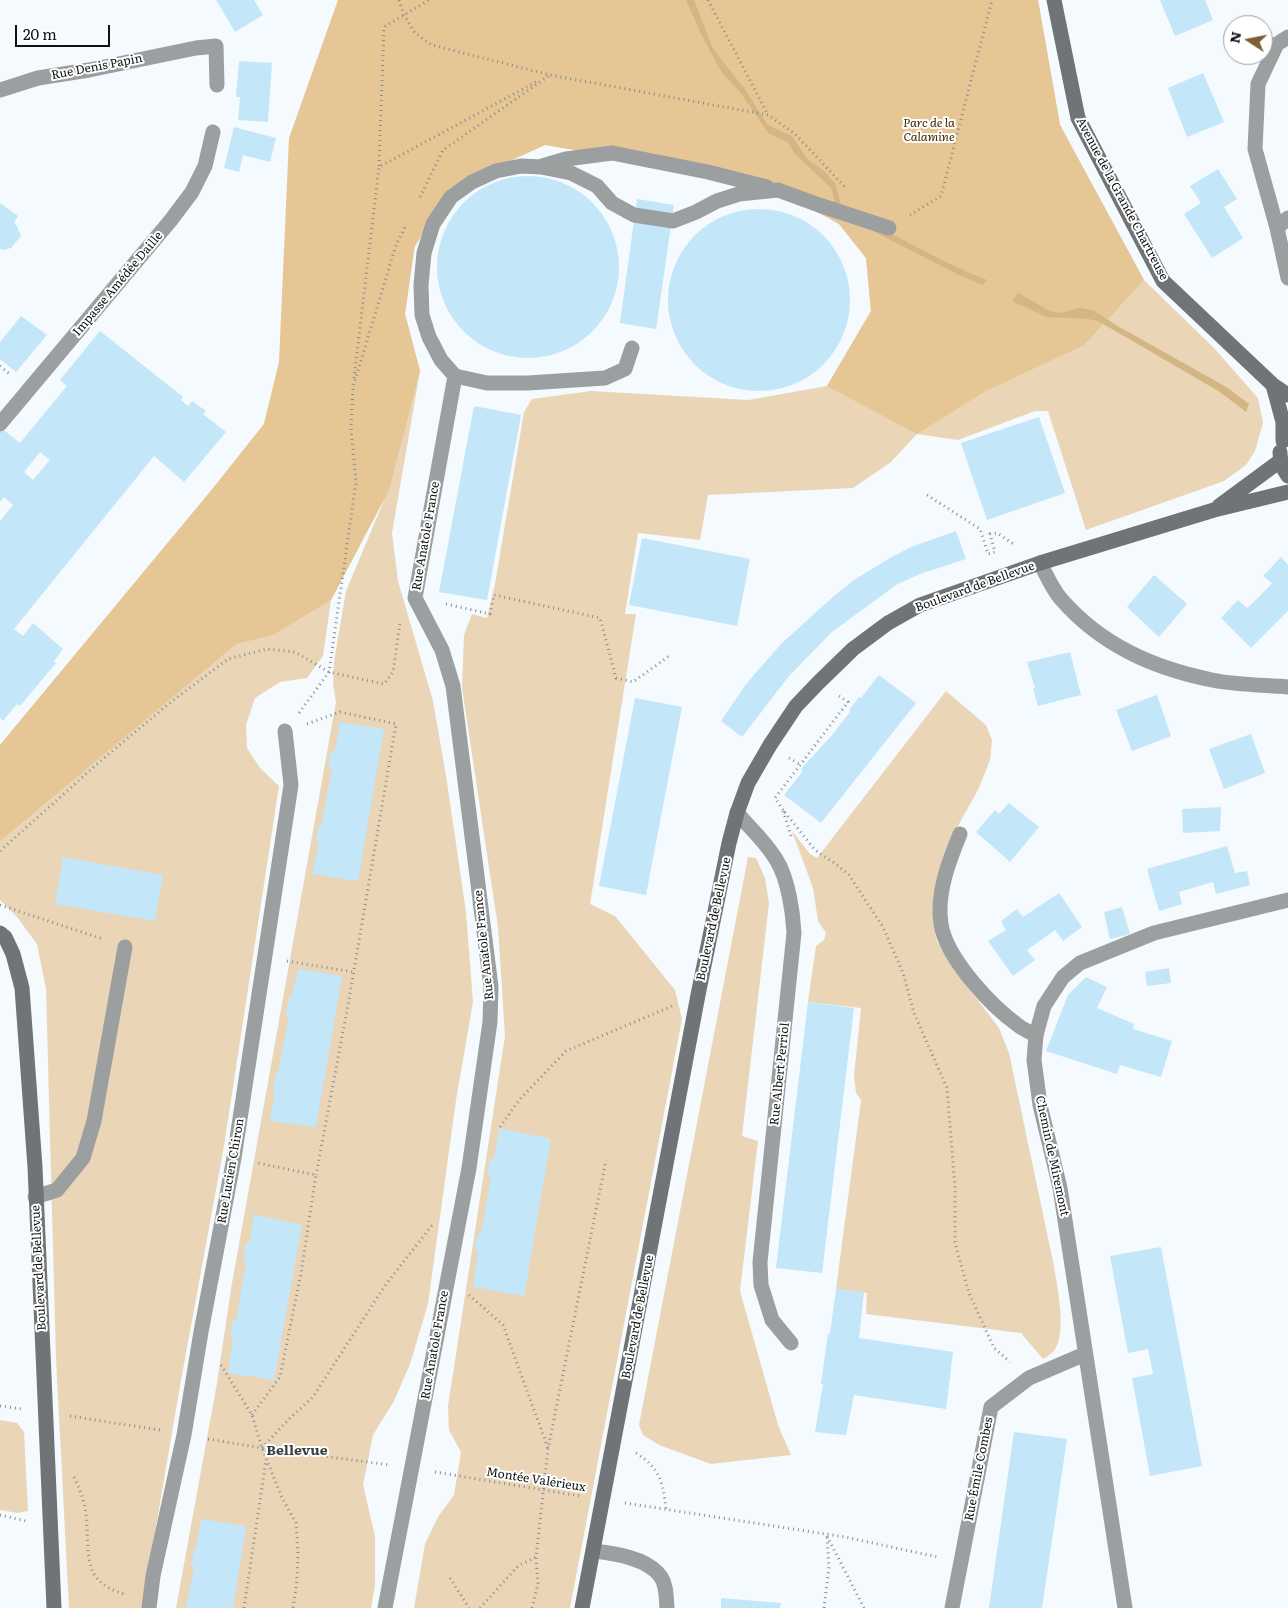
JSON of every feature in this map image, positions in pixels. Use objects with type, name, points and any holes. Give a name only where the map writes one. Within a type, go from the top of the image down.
[{"type":"main road","name":"Avenue de la Grande Chartreuse","points":[[1054,0],[1078,118],[1163,281],[1273,386],[1288,395]]},
{"type":"main road","points":[[1273,386],[1285,437],[1280,451],[1280,461],[1288,476]]},
{"type":"main road","name":"Boulevard de Bellevue","points":[[1214,510],[1280,461]]},
{"type":"main road","name":"Boulevard de Bellevue","points":[[582,1608],[604,1500],[698,995],[737,813],[748,783],[770,745],[796,706],[818,682],[853,650],[888,623],[920,605],[1040,563],[1214,510],[1288,492]]},
{"type":"main road","name":"Boulevard de Bellevue","points":[[0,933],[6,938],[13,954],[22,988],[35,1167],[54,1608]]},
{"type":"street","points":[[1288,37],[1277,44],[1258,84],[1255,149],[1282,224],[1288,278]]},
{"type":"street","name":"Rue Denis Papin","points":[[0,90],[38,78],[89,70],[196,48],[216,46],[217,85]]},
{"type":"street","name":"Impasse Amédée Daille","points":[[0,424],[192,192],[205,166],[213,132]]},
{"type":"street","points":[[541,166],[566,159],[612,153],[708,172],[778,190],[889,228]]},
{"type":"street","points":[[632,348],[625,369],[605,378],[528,383],[487,382],[455,376],[441,360],[429,337],[422,315],[421,285],[424,253],[433,224],[451,197],[472,182],[496,171],[521,166],[541,166],[571,173],[597,186],[612,203],[634,215],[673,221],[717,201],[739,194],[778,190]]},
{"type":"street","name":"Rue Anatole France","points":[[385,1608],[469,1168],[490,1022],[491,995],[452,686],[442,650],[414,598],[455,376]]},
{"type":"street","points":[[1040,563],[1059,598],[1085,623],[1109,642],[1151,663],[1213,680],[1288,687]]},
{"type":"street","name":"Rue Lucien Chiron","points":[[149,1608],[153,1576],[184,1435],[201,1332],[234,1158],[291,785],[285,732]]},
{"type":"street","name":"Rue Albert Perriol","points":[[737,813],[778,861],[786,884],[794,919],[760,1262],[760,1285],[772,1320],[792,1342]]},
{"type":"street","points":[[960,834],[944,880],[940,905],[940,923],[945,940],[971,980],[999,1010],[1020,1027],[1036,1035]]},
{"type":"street","name":"Chemin de Miremont","points":[[1125,1608],[1060,1188],[1040,1105],[1034,1060],[1036,1035],[1044,1006],[1063,977],[1080,963],[1154,933],[1288,900]]},
{"type":"street","points":[[35,1197],[58,1190],[83,1158],[94,1121],[125,947]]},
{"type":"street","name":"Rue Émile Combes","points":[[952,1608],[991,1407],[1029,1378],[1085,1354]]},
{"type":"street","points":[[594,1551],[614,1553],[651,1567],[662,1578],[667,1608]]},
{"type":"path","points":[[399,0],[404,15],[415,33],[432,45],[550,75],[768,116],[795,134],[845,187]]},
{"type":"path","points":[[353,387],[379,167],[384,27],[428,0]]},
{"type":"path","points":[[708,0],[768,116]]},
{"type":"path","points":[[889,228],[941,196],[992,0]]},
{"type":"path","points":[[379,167],[550,75]]},
{"type":"path","points":[[927,495],[980,529],[988,554],[995,552],[990,534],[998,533]]},
{"type":"path","points":[[285,732],[329,672],[350,532]]},
{"type":"path","points":[[475,610],[490,614],[494,595],[600,618],[616,678],[633,682],[670,656]]},
{"type":"path","points":[[0,851],[105,757],[171,702],[228,659],[267,649],[296,652],[329,672],[384,684],[393,672],[400,620]]},
{"type":"path","points":[[848,702],[775,798],[815,850],[849,874],[883,927],[903,973],[914,1013],[947,1088],[956,1188],[954,1243],[968,1293],[994,1348],[1029,1378]]},
{"type":"path","points":[[252,1415],[280,1378],[301,1273],[316,1175],[396,724],[340,712],[285,732]]},
{"type":"path","points":[[783,810],[793,842]]},
{"type":"path","points":[[0,905],[125,947]]},
{"type":"path","points":[[265,958],[353,972]]},
{"type":"path","points":[[234,1158],[316,1175]]},
{"type":"path","points":[[532,1608],[538,1584],[536,1557],[548,1449],[606,1160]]},
{"type":"path","points":[[447,1276],[503,1325],[548,1449]]},
{"type":"path","points":[[201,1332],[252,1415],[266,1459],[282,1498],[296,1523],[298,1552],[293,1608]]},
{"type":"path","points":[[0,1406],[22,1409]]},
{"type":"path","points":[[75,1417],[160,1430]]},
{"type":"path","points":[[219,1441],[369,1463]]},
{"type":"path","points":[[614,1447],[626,1448],[652,1464],[662,1485],[666,1509]]},
{"type":"path","points":[[47,1448],[73,1474],[82,1493],[92,1572],[111,1590],[128,1595]]},
{"type":"path","points":[[244,1608],[266,1459]]},
{"type":"path","name":"Montée Valérieux","points":[[464,1477],[827,1535],[961,1562]]},
{"type":"path","points":[[827,1535],[864,1608]]},
{"type":"path","points":[[824,1608],[829,1566],[827,1535]]},
{"type":"path","points":[[480,1608],[518,1566],[536,1557]]},
{"type":"path","points":[[450,1578],[469,1608]]},
{"type":"green space","points":[[338,0],[1038,0],[1060,125],[1144,280],[1214,348],[1258,398],[1263,423],[1255,451],[1246,465],[1224,481],[1086,530],[1048,411],[1035,411],[958,440],[917,434],[891,462],[853,488],[708,495],[700,540],[638,533],[625,614],[636,614],[590,904],[615,916],[675,990],[682,1019],[570,1608],[414,1608],[425,1544],[438,1517],[454,1495],[461,1452],[449,1430],[448,1406],[505,1036],[498,927],[462,688],[464,635],[472,614],[487,618],[495,584],[524,412],[532,399],[591,391],[748,400],[827,386],[871,311],[866,258],[839,224],[764,182],[545,145],[450,188],[415,246],[405,314],[420,371],[392,533],[398,581],[433,701],[447,782],[466,912],[473,1002],[456,1100],[428,1304],[410,1364],[394,1401],[373,1435],[363,1485],[375,1536],[375,1585],[371,1608],[176,1608],[336,702],[333,684],[334,661],[346,591],[385,498],[331,600],[323,656],[307,678],[280,682],[255,698],[246,725],[247,748],[260,768],[279,786],[224,1146],[142,1608],[69,1608],[56,1359],[46,989],[37,944],[17,917],[0,900],[0,745],[264,424],[280,360]]},
{"type":"green space","name":"Parc de la Calamine","points":[[338,0],[1038,0],[1060,125],[1144,280],[1084,345],[984,392],[917,434],[827,386],[871,311],[866,258],[839,224],[764,182],[545,145],[450,188],[414,248],[405,314],[420,371],[389,490],[331,600],[273,635],[236,644],[0,841],[0,745],[264,424],[279,362],[289,138]]},
{"type":"green space","points":[[946,691],[986,725],[992,740],[990,760],[978,790],[949,842],[933,907],[934,928],[937,941],[949,962],[999,1028],[1009,1053],[1059,1298],[1060,1334],[1053,1352],[1043,1359],[1021,1333],[866,1314],[867,1293],[836,1289],[861,1100],[856,1093],[854,1076],[861,1008],[808,1002],[816,946],[824,940],[826,933],[818,921],[813,888],[792,831],[810,854],[817,858]]},
{"type":"green space","points":[[748,857],[756,858],[765,878],[769,903],[742,1136],[758,1141],[740,1291],[778,1425],[791,1455],[711,1464],[659,1445],[643,1435],[639,1425]]},
{"type":"green space","points":[[0,1420],[17,1423],[24,1432],[28,1511],[18,1513],[0,1510]]},
{"type":"shaded area","points":[[686,0],[694,0],[712,46],[744,88],[768,125],[792,136],[808,160],[823,170],[835,183],[842,208],[932,255],[987,280],[983,285],[959,275],[847,218],[835,205],[832,189],[794,153],[788,142],[769,134],[740,92],[722,73],[701,34]]},
{"type":"shaded area","points":[[1018,293],[1050,311],[1060,313],[1079,308],[1093,310],[1228,388],[1249,404],[1246,412],[1220,392],[1098,321],[1047,317],[1012,301]]},
{"type":"building","points":[[216,0],[254,0],[263,15],[235,32]]},
{"type":"building","points":[[1160,0],[1205,0],[1213,20],[1175,36]]},
{"type":"building","points":[[239,61],[272,63],[268,122],[238,120],[240,97],[236,97]]},
{"type":"building","points":[[1203,73],[1224,122],[1187,137],[1168,88]]},
{"type":"building","points":[[234,127],[276,138],[270,162],[243,155],[239,172],[224,168]]},
{"type":"building","points":[[1218,169],[1237,199],[1224,207],[1243,238],[1212,258],[1184,214],[1201,203],[1190,186]]},
{"type":"building","points":[[528,176],[546,178],[563,183],[579,191],[598,209],[612,232],[617,249],[619,267],[617,285],[612,302],[604,318],[586,337],[563,351],[546,356],[528,358],[510,356],[493,351],[477,343],[458,325],[444,302],[439,285],[437,267],[439,249],[444,232],[452,216],[470,197],[493,183],[510,178]]},
{"type":"building","points":[[637,199],[674,205],[656,329],[620,323]]},
{"type":"building","points":[[0,203],[18,216],[14,223],[21,236],[11,248],[2,250],[0,248]]},
{"type":"building","points":[[759,209],[777,211],[794,216],[809,224],[829,242],[843,265],[848,282],[850,300],[848,318],[843,335],[835,350],[817,370],[794,384],[777,389],[759,391],[741,389],[724,384],[709,376],[689,358],[675,335],[670,318],[668,300],[670,282],[675,265],[683,250],[701,230],[724,216],[741,211]]},
{"type":"building","points":[[21,316],[47,335],[16,372],[0,359],[0,342]]},
{"type":"building","points":[[100,331],[183,397],[181,400],[188,406],[192,401],[206,411],[203,414],[226,432],[184,482],[154,456],[14,629],[23,636],[33,623],[63,649],[54,661],[56,663],[20,706],[17,704],[3,721],[0,718],[0,521],[13,505],[4,497],[0,502],[0,427],[20,443],[67,386],[60,380]],"holes":[[[40,452],[50,460],[33,480],[24,472]]]},
{"type":"building","points":[[474,406],[521,415],[487,600],[439,592]]},
{"type":"building","points":[[1039,417],[1065,493],[987,520],[961,443]]},
{"type":"building","points":[[956,531],[966,559],[920,574],[896,585],[832,632],[789,676],[742,737],[721,721],[746,684],[782,643],[834,596],[854,580],[890,558],[911,547]]},
{"type":"building","points":[[642,538],[750,559],[737,626],[629,605]]},
{"type":"building","points":[[1281,557],[1288,565],[1288,611],[1251,648],[1221,618],[1238,600],[1247,608],[1260,596],[1272,583],[1263,576]]},
{"type":"building","points":[[1154,575],[1187,604],[1159,637],[1127,607]]},
{"type":"building","points":[[1070,652],[1081,695],[1038,706],[1027,662]]},
{"type":"building","points":[[879,675],[916,703],[821,823],[784,795],[803,771],[801,769],[832,735],[859,697],[861,698]]},
{"type":"building","points":[[1157,695],[1171,736],[1132,751],[1116,710]]},
{"type":"building","points":[[635,698],[682,707],[646,895],[599,886]]},
{"type":"building","points":[[340,722],[384,729],[358,881],[312,874],[319,844],[316,843],[318,826],[321,827],[332,769],[328,768],[331,751],[335,751]]},
{"type":"building","points":[[1251,734],[1265,773],[1224,789],[1209,749]]},
{"type":"building","points":[[1009,803],[1039,827],[1010,862],[976,832],[995,810],[999,814]]},
{"type":"building","points":[[1221,807],[1220,831],[1183,833],[1182,809]]},
{"type":"building","points":[[1227,846],[1235,873],[1247,871],[1250,885],[1216,894],[1213,882],[1179,892],[1182,904],[1159,911],[1147,869]]},
{"type":"building","points":[[63,857],[163,875],[155,921],[55,904]]},
{"type":"building","points":[[1059,893],[1082,927],[1063,941],[1055,930],[1027,950],[1035,960],[1013,976],[988,941],[1006,930],[1001,921],[1017,909],[1023,917]]},
{"type":"building","points":[[1122,907],[1130,934],[1110,939],[1104,912]]},
{"type":"building","points":[[1169,968],[1171,983],[1147,986],[1145,972]]},
{"type":"building","points":[[298,969],[342,976],[316,1127],[270,1121],[276,1072],[278,1073],[289,1016],[286,1015],[289,997],[291,998]]},
{"type":"building","points":[[1086,977],[1107,987],[1097,1008],[1134,1024],[1133,1029],[1172,1041],[1161,1077],[1120,1065],[1117,1074],[1046,1051],[1068,995]]},
{"type":"building","points":[[808,1002],[854,1008],[822,1273],[776,1268]]},
{"type":"building","points":[[499,1128],[551,1139],[524,1296],[473,1287],[478,1251],[475,1250],[477,1234],[481,1234],[491,1176],[487,1175],[490,1159],[494,1159]]},
{"type":"building","points":[[254,1214],[302,1225],[274,1380],[228,1373],[233,1336],[230,1336],[233,1320],[236,1320],[246,1262],[243,1261],[246,1243],[249,1244]]},
{"type":"building","points":[[1161,1247],[1202,1466],[1150,1476],[1132,1378],[1153,1374],[1148,1349],[1128,1353],[1110,1256]]},
{"type":"building","points":[[836,1289],[864,1292],[859,1338],[953,1352],[946,1409],[854,1395],[846,1435],[815,1432],[823,1384],[821,1384],[828,1333],[830,1334]]},
{"type":"building","points":[[1014,1432],[1067,1439],[1042,1608],[989,1608]]},
{"type":"building","points":[[201,1519],[246,1526],[233,1608],[186,1608],[194,1567],[191,1566],[194,1548],[196,1549]]},
{"type":"building","points":[[721,1598],[781,1603],[780,1608],[721,1608]]},
{"type":"district","name":"Bellevue","points":[[297,1451]]}]
